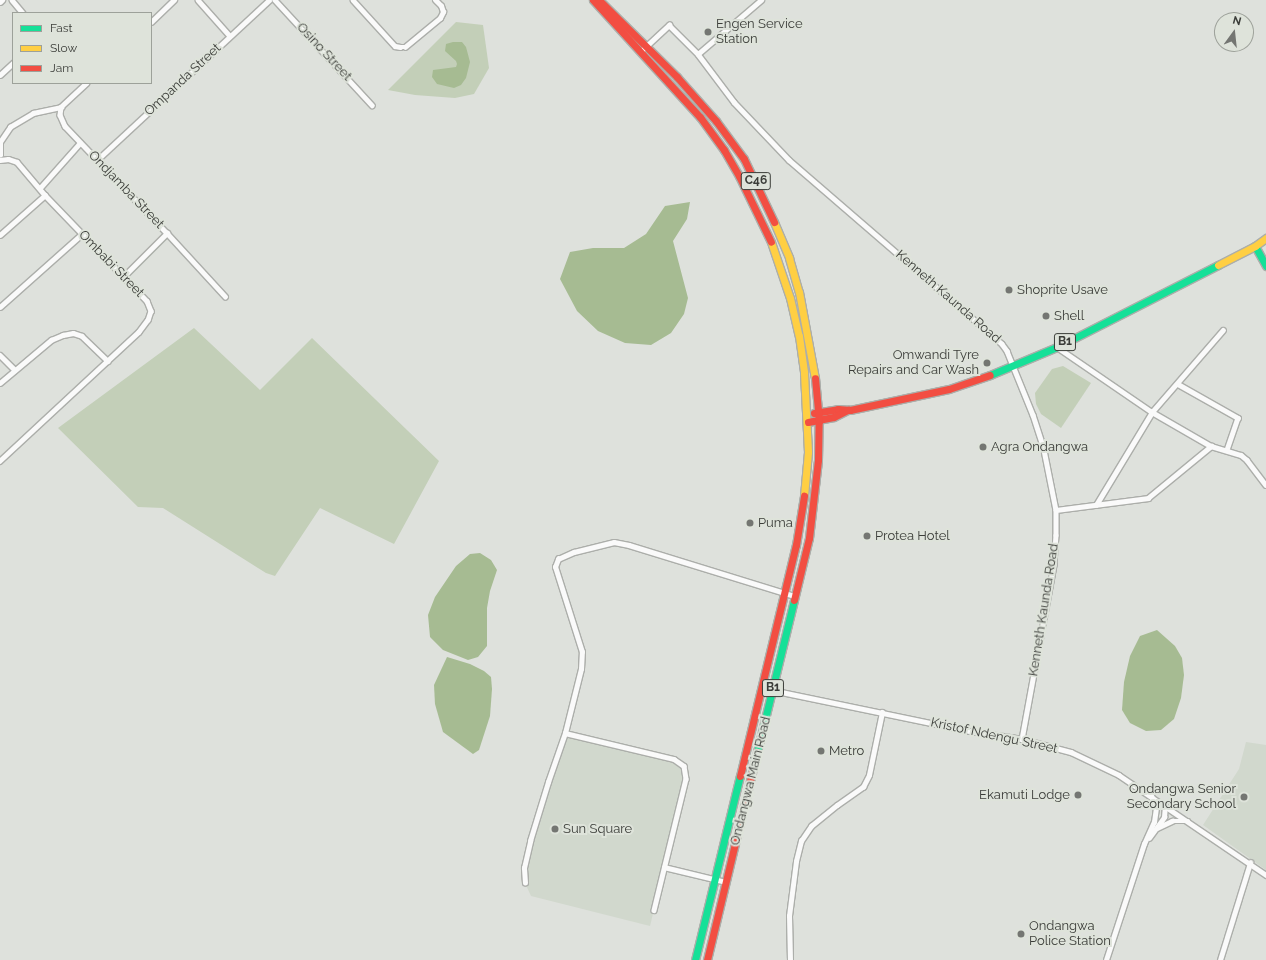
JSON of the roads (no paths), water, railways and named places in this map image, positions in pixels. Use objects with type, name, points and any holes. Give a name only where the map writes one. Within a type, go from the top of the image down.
[{"type":"main road","name":"C46","points":[[593,0],[700,117],[724,150],[740,176],[768,234],[790,298],[799,336],[807,414]]},
{"type":"main road","name":"C46","points":[[599,0],[677,77],[716,122],[744,159],[757,183],[778,230],[799,292],[813,357],[818,412]]},
{"type":"main road","name":"B1","points":[[808,422],[834,417],[850,410],[949,389],[1003,370],[1014,364],[1057,347],[1256,246],[1266,238]]},
{"type":"main road","points":[[1256,246],[1266,266]]},
{"type":"main road","name":"B1","points":[[807,414],[838,409],[850,410]]},
{"type":"main road","name":"Ondangwa Main Road","points":[[707,960],[809,538],[818,460],[818,412]]},
{"type":"main road","name":"Ondangwa Main Road","points":[[695,960],[762,688],[802,515],[808,452],[807,414]]},
{"type":"street","points":[[12,0],[22,12]]},
{"type":"street","points":[[152,21],[174,0]]},
{"type":"street","points":[[198,0],[230,36]]},
{"type":"street","name":"Ompanda Street","points":[[97,160],[269,0]]},
{"type":"street","name":"Osino Street","points":[[275,0],[372,105]]},
{"type":"street","points":[[353,0],[395,46],[400,47],[405,47],[440,18],[443,12],[441,6],[435,0]]},
{"type":"street","points":[[698,54],[762,0]]},
{"type":"street","name":"Kenneth Kaunda Road","points":[[640,52],[669,25],[698,54],[734,102],[789,160],[1002,344],[1014,364],[1043,445],[1056,510],[1054,565],[1022,739]]},
{"type":"street","points":[[0,75],[12,64]]},
{"type":"street","points":[[0,155],[0,142],[10,127],[33,113],[61,107],[86,84]]},
{"type":"street","name":"Ondjamba Street","points":[[61,107],[60,115],[64,126],[167,232],[225,296]]},
{"type":"street","points":[[40,188],[80,143]]},
{"type":"street","name":"Ombabi Street","points":[[0,160],[8,159],[17,162],[45,195],[147,301],[151,311],[148,320],[139,332],[0,461]]},
{"type":"street","points":[[0,234],[45,195]]},
{"type":"street","points":[[124,276],[167,232]]},
{"type":"street","points":[[0,307],[82,234]]},
{"type":"street","points":[[1096,505],[1152,412],[1178,384],[1223,330]]},
{"type":"street","points":[[0,383],[51,340],[73,333],[82,336],[108,360]]},
{"type":"street","points":[[1057,347],[1152,412],[1211,446],[1241,455],[1247,460],[1266,485]]},
{"type":"street","points":[[0,354],[14,370]]},
{"type":"street","points":[[1178,384],[1238,418],[1227,450]]},
{"type":"street","points":[[1056,510],[1148,498],[1211,446]]},
{"type":"street","points":[[525,883],[524,868],[530,841],[548,782],[566,733],[581,669],[582,652],[555,566],[558,559],[574,552],[614,542],[629,545],[784,594],[795,596]]},
{"type":"street","name":"Kristof Ndengu Street","points":[[762,688],[970,731],[1022,739],[1088,759],[1119,775],[1150,795],[1266,875]]},
{"type":"street","points":[[790,960],[789,916],[800,841],[811,826],[837,805],[863,787],[869,775],[882,712]]},
{"type":"street","points":[[566,733],[619,744],[674,759],[684,766],[686,779],[654,910]]},
{"type":"street","points":[[1106,960],[1144,844],[1155,818],[1156,807],[1150,795]]},
{"type":"street","points":[[1144,844],[1164,817],[1165,805]]},
{"type":"street","points":[[1157,828],[1172,822],[1188,821]]},
{"type":"street","points":[[1220,960],[1250,863]]},
{"type":"street","points":[[664,867],[726,882]]},
{"type":"place","name":"Engen Service Station","points":[[708,32]]},
{"type":"place","name":"Shoprite Usave","points":[[1009,290]]},
{"type":"place","name":"Shell","points":[[1046,316]]},
{"type":"place","name":"Omwandi Tyre Repairs and Car Wash","points":[[987,363]]},
{"type":"place","name":"Agra Ondangwa","points":[[983,447]]},
{"type":"place","name":"Puma","points":[[750,523]]},
{"type":"place","name":"Protea Hotel","points":[[867,536]]},
{"type":"place","name":"Metro","points":[[821,751]]},
{"type":"place","name":"Ekamuti Lodge","points":[[1078,795]]},
{"type":"place","name":"Ondangwa Senior Secondary School","points":[[1244,797]]},
{"type":"place","name":"Sun Square","points":[[555,829]]},
{"type":"place","name":"Ondangwa Police Station","points":[[1021,934]]}]
